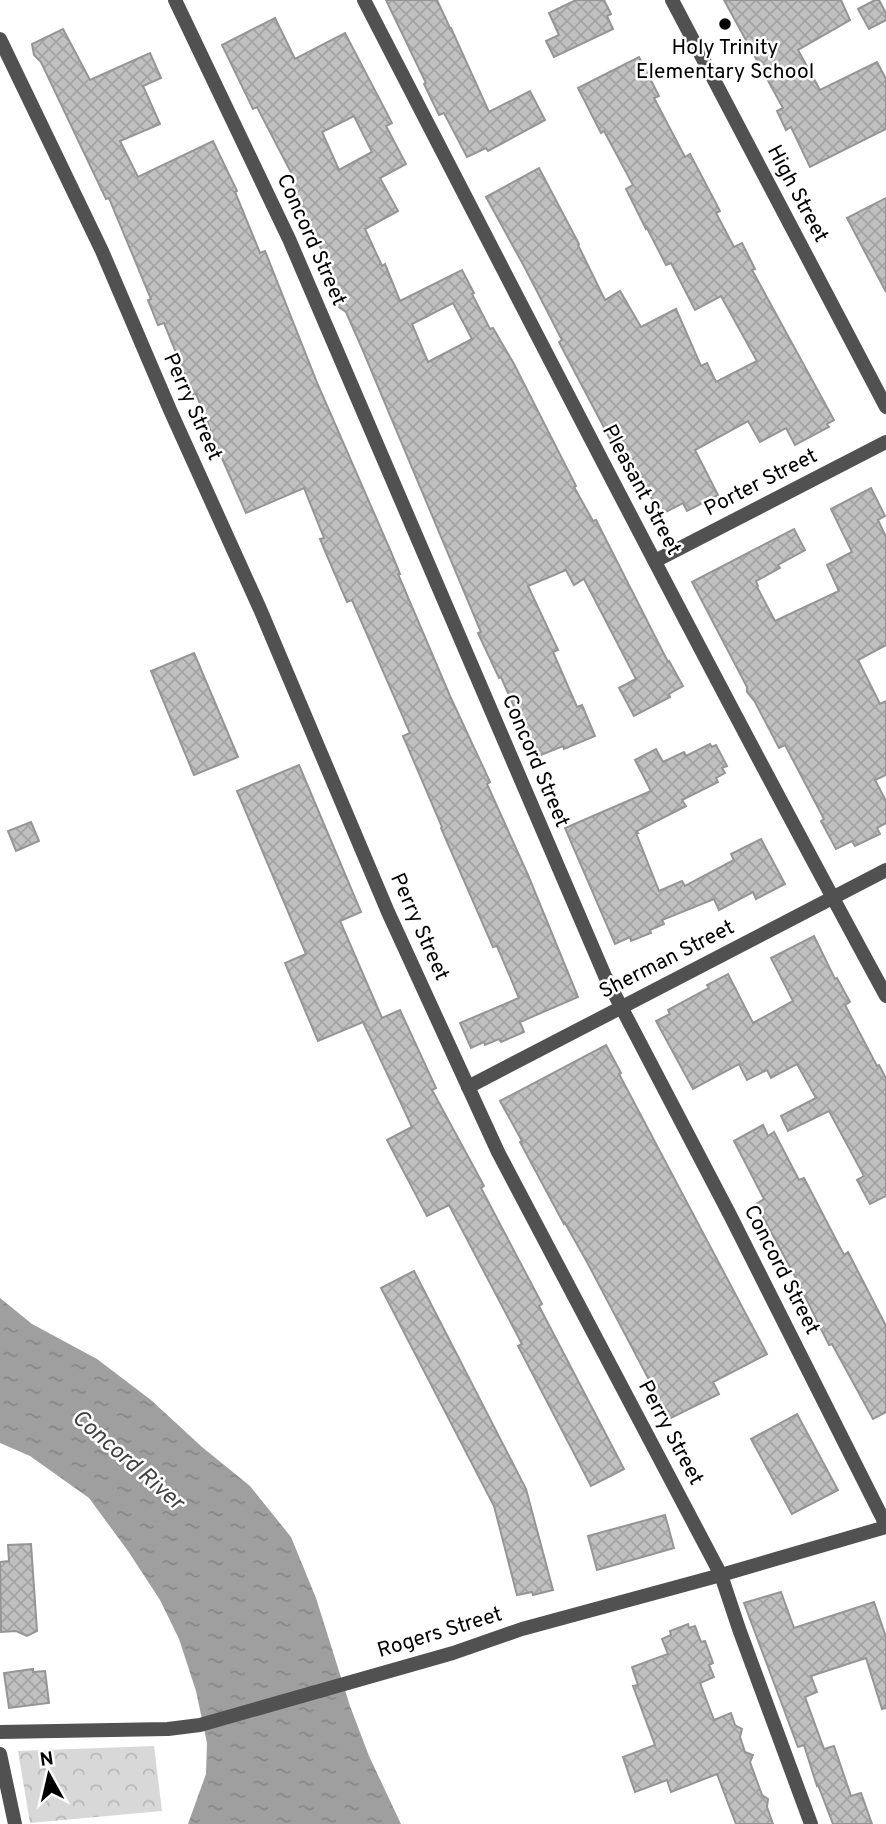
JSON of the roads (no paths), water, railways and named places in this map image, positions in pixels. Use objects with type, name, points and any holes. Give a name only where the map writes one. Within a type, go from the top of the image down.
[{"type":"street","name":"Concord Street","points":[[175,0],[289,239],[593,950],[737,1228],[886,1526]]},
{"type":"street","name":"Pleasant Street","points":[[364,0],[654,561],[886,996]]},
{"type":"street","name":"High Street","points":[[672,0],[886,407]]},
{"type":"street","name":"Perry Street","points":[[0,39],[102,251],[260,609],[388,912],[498,1153],[721,1574],[811,1824]]},
{"type":"street","name":"Porter Street","points":[[654,561],[886,442]]},
{"type":"street","name":"Sherman Street","points":[[468,1087],[886,870]]},
{"type":"street","name":"Rogers Street","points":[[0,1732],[168,1729],[200,1725],[453,1653],[522,1629],[886,1526]]},
{"type":"street","points":[[0,1754],[15,1824]]},
{"type":"water","name":"Concord River","points":[[0,1298],[32,1324],[97,1359],[151,1400],[250,1486],[291,1537],[316,1598],[350,1706],[369,1756],[401,1824],[188,1824],[206,1774],[207,1743],[196,1691],[179,1639],[160,1600],[89,1498],[30,1456],[0,1443]]},
{"type":"place","name":"Holy Trinity Elementary School","points":[[725,24]]}]
